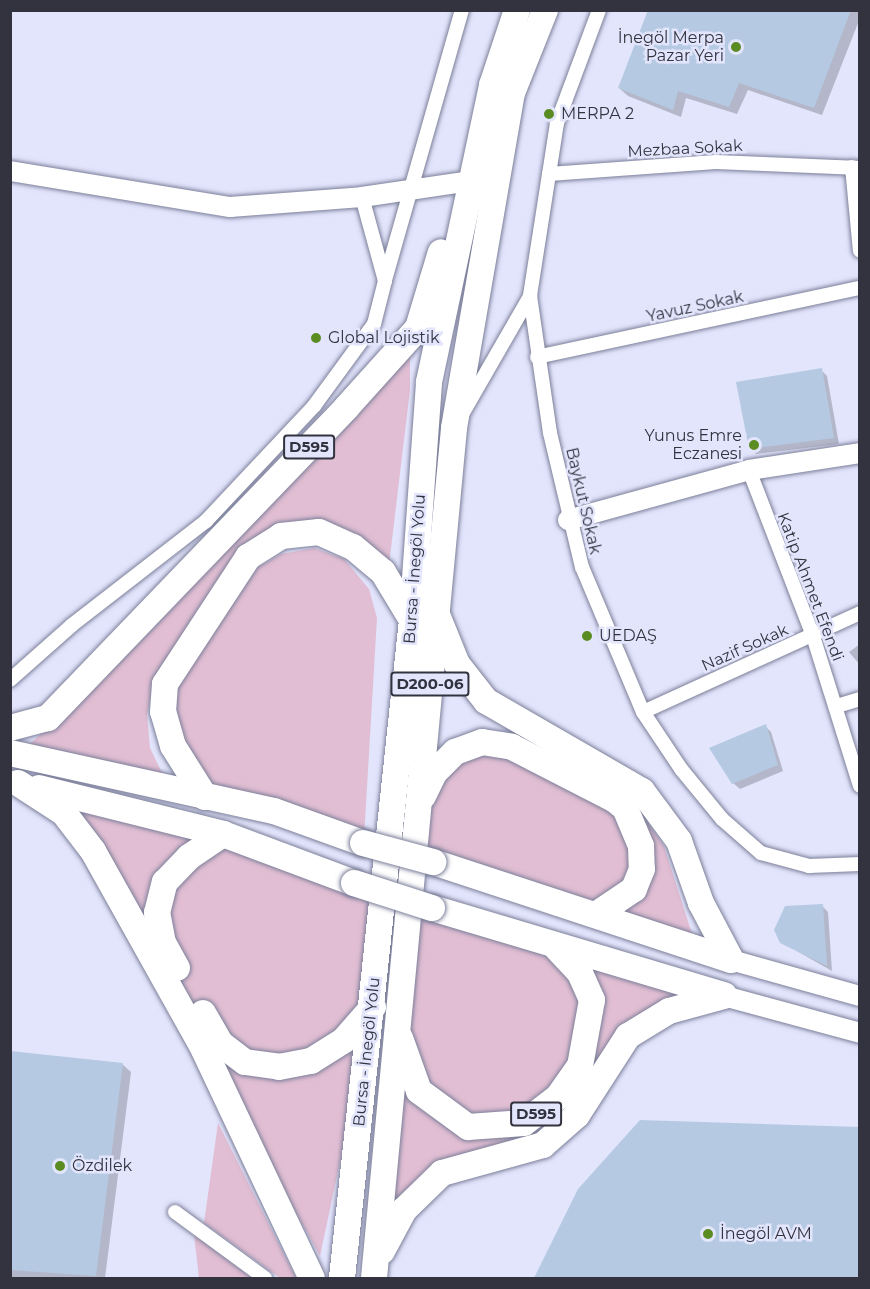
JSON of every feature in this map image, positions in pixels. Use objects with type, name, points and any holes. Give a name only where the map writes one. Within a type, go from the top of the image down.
[{"type":"highway","name":"Bursa - İnegöl Yolu","points":[[375,1270],[420,802],[429,382],[492,86],[517,10]]},
{"type":"highway","name":"Bursa - İnegöl Yolu","points":[[342,1278],[372,1007],[424,616],[454,428],[512,93],[545,10]]},
{"type":"highway","name":"D595","points":[[10,728],[48,718],[418,328],[492,86]]},
{"type":"highway","points":[[205,797],[173,746],[163,712],[165,684],[248,557],[280,536],[319,532],[353,547],[383,572],[424,616],[486,701],[642,791],[679,841],[701,903],[731,960]]},
{"type":"highway","points":[[420,802],[434,773],[455,752],[482,742],[512,747],[615,800],[625,808],[641,846],[642,869],[634,889],[597,914]]},
{"type":"highway","points":[[10,753],[274,811],[363,843],[433,862],[597,914],[731,960]]},
{"type":"highway","name":"D595","points":[[14,783],[223,834],[354,883],[557,948],[580,973],[592,1000],[580,1066],[558,1097],[524,1123],[468,1127],[419,1090],[397,1031]]},
{"type":"highway","points":[[14,783],[64,813],[93,851],[204,1050],[312,1278]]},
{"type":"highway","points":[[223,834],[189,857],[165,882],[157,913],[163,943],[221,1044],[244,1062],[279,1067],[311,1061],[344,1040],[372,1007]]},
{"type":"highway","points":[[557,948],[724,996]]},
{"type":"highway","points":[[375,1270],[404,1210],[442,1173],[543,1145],[577,1115],[628,1036],[669,1011],[724,996]]},
{"type":"street","points":[[10,680],[72,625],[206,521],[314,406],[375,324],[385,281],[462,10]]},
{"type":"street","name":"Baykut Sokak","points":[[599,10],[557,123],[530,296],[537,357],[568,520],[603,624],[643,712],[681,769],[715,811],[761,853],[809,866],[860,864]]},
{"type":"street","name":"Mezbaa Sokak","points":[[549,174],[716,162],[856,167]]},
{"type":"street","points":[[856,167],[860,251]]},
{"type":"street","points":[[10,171],[230,207],[362,197],[463,182]]},
{"type":"street","points":[[362,197],[385,281]]},
{"type":"street","name":"Yavuz Sokak","points":[[537,357],[860,288]]},
{"type":"street","points":[[454,428],[530,296]]},
{"type":"street","points":[[568,520],[749,470],[860,453]]},
{"type":"street","name":"Katip Ahmet Efendi","points":[[749,470],[813,636],[837,706],[860,786]]},
{"type":"street","name":"Nazif Sokak","points":[[643,712],[860,614]]},
{"type":"street","points":[[837,706],[860,699]]},
{"type":"street","points":[[731,960],[860,996]]},
{"type":"street","points":[[724,996],[860,1033]]},
{"type":"street","points":[[175,1212],[265,1278]]},
{"type":"shaded area","points":[[410,349],[410,390],[388,573],[322,524],[282,522],[242,548],[155,675],[147,715],[150,748],[165,779],[30,744],[107,670]]},
{"type":"shaded area","points":[[314,548],[344,559],[369,589],[377,618],[364,838],[211,789],[183,745],[172,714],[173,686],[257,568],[281,554]]},
{"type":"shaded area","points":[[482,742],[615,800],[642,869],[597,914],[413,856],[420,802]]},
{"type":"shaded area","points":[[18,783],[382,892],[373,1007],[320,1256],[93,851]]},
{"type":"shaded area","points":[[630,809],[648,823],[664,846],[693,937],[618,917],[642,891]]},
{"type":"shaded area","points":[[408,900],[724,996],[669,1011],[543,1145],[441,1173],[376,1262]]},
{"type":"shaded area","points":[[218,1123],[296,1278],[280,1278],[204,1223]]},
{"type":"shaded area","points":[[194,1235],[252,1278],[199,1278]]},
{"type":"building","name":"İnegöl Merpa Pazar Yeri","points":[[648,10],[851,10],[814,108],[739,83],[729,107],[678,91],[673,110],[618,88]]},
{"type":"building","points":[[822,368],[834,438],[749,449],[736,382]]},
{"type":"building","points":[[766,724],[778,765],[732,784],[709,748]]},
{"type":"building","points":[[823,904],[827,966],[780,943],[774,930],[785,906]]},
{"type":"building","name":"Özdilek","points":[[10,1051],[123,1063],[96,1276],[10,1270]]},
{"type":"building","name":"İnegöl AVM","points":[[640,1120],[860,1127],[860,1278],[534,1278],[578,1189]]},
{"type":"place","name":"İnegöl Merpa Pazar Yeri","points":[[736,47]]},
{"type":"place","name":"MERPA 2","points":[[549,114]]},
{"type":"place","name":"Global Lojistik","points":[[316,338]]},
{"type":"place","name":"Yunus Emre Eczanesi","points":[[754,445]]},
{"type":"place","name":"UEDAŞ","points":[[587,636]]},
{"type":"place","name":"Özdilek","points":[[60,1166]]},
{"type":"place","name":"İnegöl AVM","points":[[708,1234]]}]
